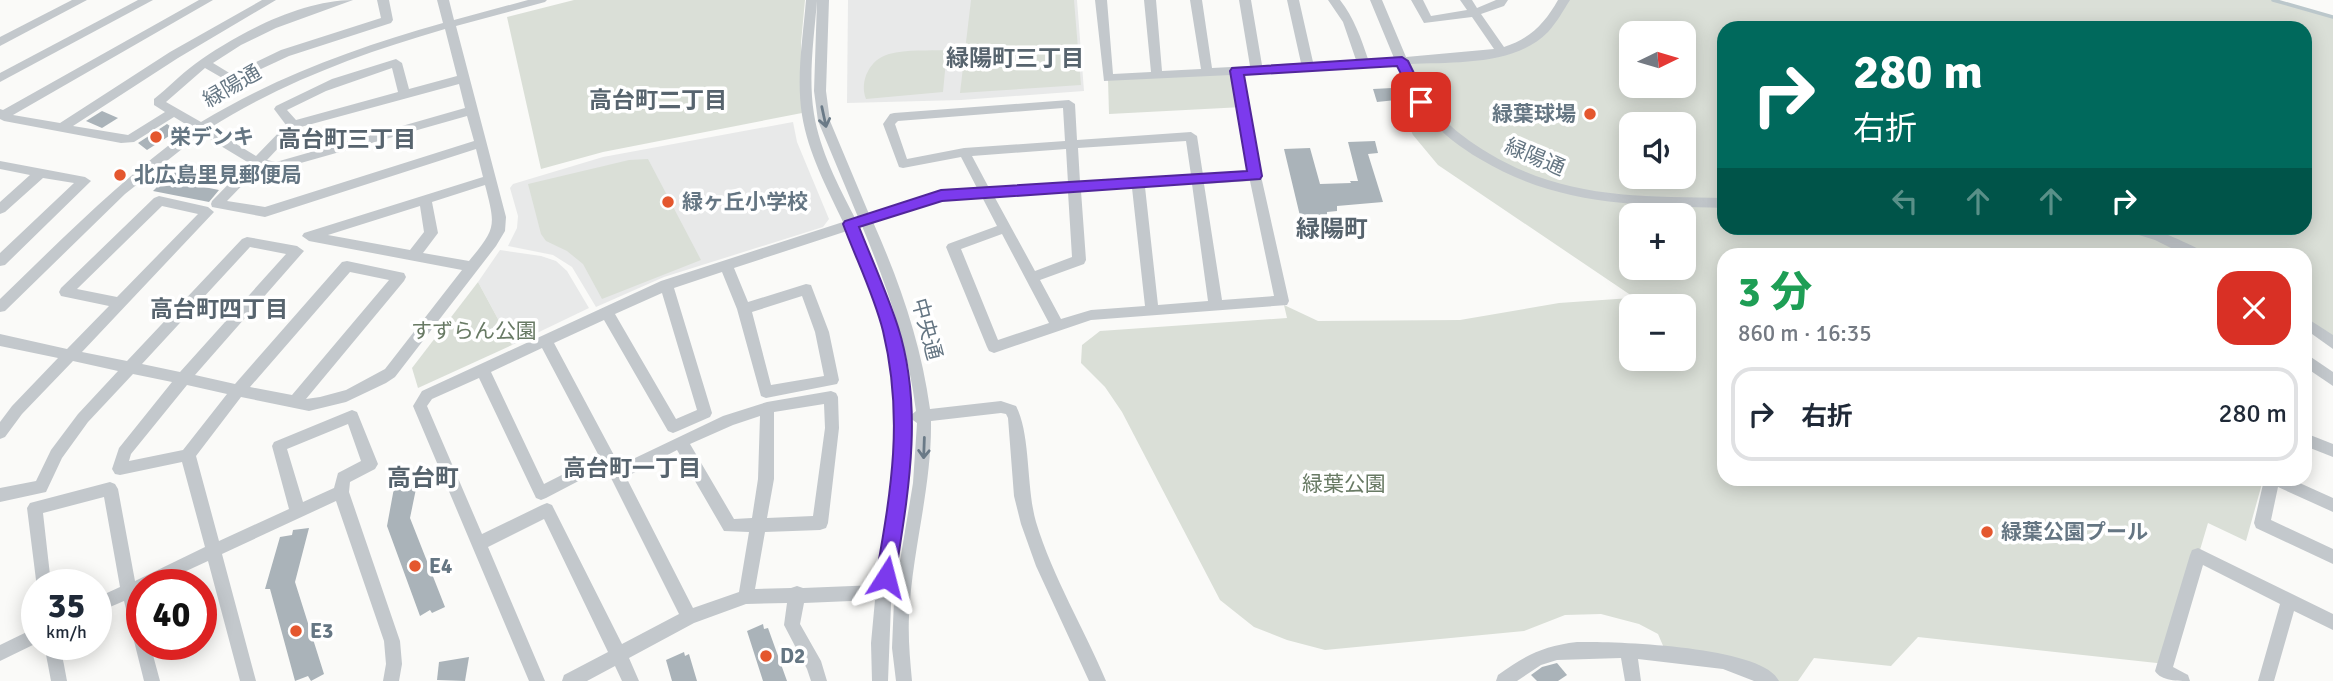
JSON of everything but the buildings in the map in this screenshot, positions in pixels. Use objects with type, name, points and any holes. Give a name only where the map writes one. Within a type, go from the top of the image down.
[{"type":"street","points":[[0,42],[81,0]]},
{"type":"street","points":[[0,78],[147,0]]},
{"type":"street","points":[[1,114],[207,0]]},
{"type":"street","points":[[63,127],[174,55],[270,0]]},
{"type":"street","points":[[347,0],[271,25],[204,64],[158,102],[256,162],[276,166],[473,110]]},
{"type":"street","points":[[204,64],[231,79],[285,53],[387,20],[383,0]]},
{"type":"street","points":[[0,340],[309,405],[332,401],[377,382],[390,373],[498,231],[500,217],[443,0]]},
{"type":"street","name":"緑陽通","points":[[0,307],[144,170],[199,129],[300,73],[347,54],[541,0]]},
{"type":"street","name":"中央通","points":[[812,0],[808,119],[824,166],[857,222],[906,318],[916,358],[924,416],[921,485],[903,592],[901,666],[904,681]]},
{"type":"street","name":"中央通","points":[[823,0],[820,91],[824,121],[890,328],[900,375],[903,419],[902,479],[879,620],[880,681]]},
{"type":"street","points":[[1101,0],[1108,79],[1402,61],[1501,52],[1526,43],[1548,29],[1564,0]]},
{"type":"street","points":[[1150,0],[1157,76]]},
{"type":"street","points":[[1196,0],[1207,73]]},
{"type":"street","points":[[1245,0],[1258,70]]},
{"type":"street","points":[[1293,0],[1308,67]]},
{"type":"street","points":[[1334,0],[1343,9],[1353,29],[1363,63]]},
{"type":"street","name":"緑陽通","points":[[1376,0],[1421,102],[1451,135],[1492,163],[1523,179],[1561,192],[1601,200],[1717,203]]},
{"type":"street","points":[[1416,0],[1428,20],[1474,13],[1500,4],[1502,0]]},
{"type":"street","points":[[1466,0],[1501,52]]},
{"type":"street","points":[[293,125],[280,108],[353,75],[396,63],[404,94]]},
{"type":"street","points":[[1004,228],[953,247],[994,347],[1091,315],[1283,301],[1255,176],[1237,71]]},
{"type":"street","points":[[465,78],[293,125],[217,204],[265,212],[481,144]]},
{"type":"street","points":[[1032,278],[1079,260],[1072,145],[1069,104],[894,117],[889,124],[903,164],[944,153],[1072,145],[1191,136],[1216,306]]},
{"type":"street","points":[[1,114],[130,139],[172,113]]},
{"type":"street","points":[[964,152],[1057,325]]},
{"type":"street","points":[[0,164],[85,181],[0,261]]},
{"type":"street","points":[[0,209],[40,173]]},
{"type":"street","points":[[537,681],[420,406],[427,395],[666,285],[941,195],[1255,176]]},
{"type":"street","points":[[472,267],[309,236],[490,179]]},
{"type":"street","points":[[1138,184],[1152,311]]},
{"type":"street","points":[[413,256],[431,233],[425,199]]},
{"type":"street","points":[[0,433],[17,410],[208,212],[159,201],[66,292],[120,303]]},
{"type":"street","points":[[2154,235],[2183,248]]},
{"type":"street","points":[[0,495],[41,487],[56,454],[83,418],[247,242],[297,251],[183,379],[124,452],[120,469],[188,454],[238,390],[347,267],[399,277],[295,402]]},
{"type":"street","points":[[726,265],[744,309],[766,392],[832,380],[822,332],[806,289],[744,309]]},
{"type":"street","points":[[606,311],[673,427],[705,413],[666,285]]},
{"type":"street","points":[[2312,327],[2333,343]]},
{"type":"street","points":[[482,369],[541,493],[608,459],[545,340]]},
{"type":"street","points":[[2312,364],[2333,380]]},
{"type":"street","points":[[681,442],[730,526],[820,523],[832,428],[831,397],[767,408],[724,422],[681,442],[617,474],[689,617]]},
{"type":"street","points":[[0,407],[17,410]]},
{"type":"street","points":[[903,419],[1001,407],[1011,410],[1015,418],[1022,496],[1029,524],[1044,566],[1098,681]]},
{"type":"street","points":[[746,597],[766,479],[767,408]]},
{"type":"street","points":[[298,512],[279,446],[352,416],[370,464],[343,478],[341,492],[392,641],[394,664],[391,681]]},
{"type":"street","points":[[2312,442],[2333,451]]},
{"type":"street","points":[[188,454],[248,681]]},
{"type":"street","points":[[2271,486],[2262,523],[2333,557]]},
{"type":"street","points":[[2292,486],[2333,505]]},
{"type":"street","points":[[41,569],[34,508],[110,489],[133,569]]},
{"type":"street","points":[[174,569],[341,492]]},
{"type":"street","points":[[480,543],[547,510],[631,681]]},
{"type":"street","points":[[2182,681],[2163,671],[2198,555],[2333,622]]},
{"type":"street","points":[[570,681],[689,617],[746,597],[797,593],[903,592]]},
{"type":"street","points":[[797,593],[792,625],[815,667],[819,681]]},
{"type":"street","points":[[2266,681],[2289,600]]},
{"type":"street","points":[[0,653],[21,643]]},
{"type":"street","points":[[1504,681],[1538,657],[1570,649],[1717,660],[1744,668],[1771,681]]},
{"type":"street","points":[[1628,652],[1633,681]]},
{"type":"street","points":[[55,660],[59,681]]},
{"type":"street","points":[[146,660],[152,681]]},
{"type":"shaded area","points":[[848,0],[1077,0],[1084,91],[961,100],[847,103]]},
{"type":"shaded area","name":"緑ヶ丘小学校","points":[[793,122],[797,142],[829,219],[823,227],[664,277],[596,307],[572,267],[553,255],[508,246],[517,228],[518,216],[510,188],[513,184],[603,157]]},
{"type":"shaded area","points":[[500,250],[556,261],[567,271],[589,308],[512,345],[478,282]]},
{"type":"green space","points":[[574,0],[805,0],[801,43],[802,113],[603,152],[541,169],[507,17]]},
{"type":"green space","points":[[971,0],[1074,0],[1081,85],[960,93]]},
{"type":"green space","name":"緑葉公園","points":[[1564,0],[2273,0],[2333,17],[2333,343],[2312,327],[2312,248],[1717,248],[1717,486],[2261,486],[2246,541],[2208,523],[2166,664],[1918,637],[1891,666],[1814,658],[1798,681],[1771,681],[1744,668],[1667,655],[1658,634],[1639,624],[1601,614],[1565,615],[1524,631],[1325,650],[1287,640],[1254,627],[1220,600],[1122,412],[1105,387],[1081,363],[1082,345],[1100,331],[1287,318],[1284,305],[1318,321],[1460,320],[1559,303],[1619,299],[1619,371],[1696,371],[1696,294],[1629,294],[1438,165],[1413,135],[1398,104],[1421,102],[1402,61],[1475,56],[1526,43]]},
{"type":"green space","points":[[947,50],[943,92],[866,99],[865,78],[876,61],[882,57],[903,51]]},
{"type":"green space","points":[[1236,71],[1243,107],[1109,114],[1108,79]]},
{"type":"green space","points":[[648,159],[701,260],[602,299],[583,264],[567,251],[546,241],[541,234],[528,184],[629,160]]},
{"type":"green space","name":"すずらん公園","points":[[478,282],[512,345],[418,388],[412,368]]},
{"type":"waterway","points":[[2273,0],[2333,17]]},
{"type":"place","name":"緑葉球場","points":[[1590,114]]},
{"type":"place","name":"栄デンキ","points":[[156,137]]},
{"type":"place","name":"北広島里見郵便局","points":[[120,175]]},
{"type":"place","name":"緑ヶ丘小学校","points":[[668,202]]},
{"type":"place","name":"緑葉公園プール","points":[[1987,532]]},
{"type":"place","name":"E4","points":[[415,566]]},
{"type":"place","name":"E3","points":[[296,631]]},
{"type":"place","name":"D2","points":[[766,656]]},
{"type":"district","name":"緑陽町三丁目","points":[[1015,58]]},
{"type":"district","name":"高台町二丁目","points":[[658,100]]},
{"type":"district","name":"高台町三丁目","points":[[347,139]]},
{"type":"district","name":"緑陽町","points":[[1332,229]]},
{"type":"district","name":"高台町四丁目","points":[[219,309]]},
{"type":"district","name":"高台町一丁目","points":[[632,468]]},
{"type":"district","name":"高台町","points":[[423,478]]},
{"type":"route","points":[[886,577],[902,479],[904,446],[900,375],[890,328],[851,224],[941,195],[1255,176],[1237,71],[1402,61],[1421,102]]}]
